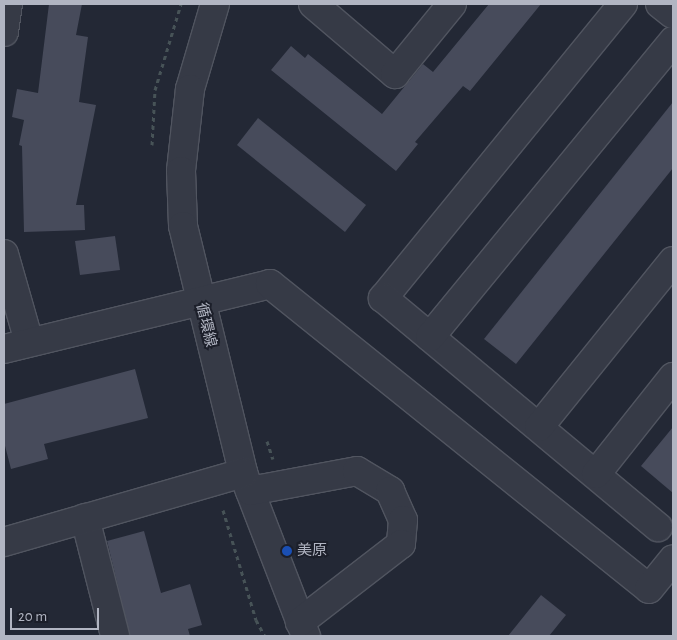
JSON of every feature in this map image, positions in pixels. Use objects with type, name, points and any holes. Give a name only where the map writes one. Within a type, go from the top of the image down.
[{"type":"street","points":[[4,32],[8,4]]},
{"type":"street","name":"循環線","points":[[215,4],[190,89],[181,171],[183,226],[246,482],[303,629]]},
{"type":"street","points":[[313,4],[395,74],[452,4]]},
{"type":"street","points":[[623,4],[384,298],[658,527]]},
{"type":"street","points":[[660,4],[673,14]]},
{"type":"street","points":[[430,337],[673,41]]},
{"type":"street","points":[[4,254],[16,346],[270,284],[648,589],[673,559]]},
{"type":"street","points":[[538,427],[673,261]]},
{"type":"street","points":[[596,474],[673,377]]},
{"type":"street","points":[[4,542],[214,481],[246,482],[357,470],[390,491],[403,520],[401,544],[303,629]]},
{"type":"street","points":[[85,518],[115,636]]},
{"type":"path","points":[[214,481],[256,620],[265,636]]},
{"type":"building","points":[[49,4],[82,4],[76,35],[88,37],[79,102],[96,105],[76,205],[84,205],[85,230],[24,232],[22,146],[19,145],[24,120],[12,117],[17,89],[38,93]]},
{"type":"building","points":[[489,4],[541,4],[470,91],[463,86],[415,142],[418,144],[396,171],[271,70],[291,46],[305,58],[308,54],[382,114],[423,64],[433,72]]},
{"type":"building","points":[[673,102],[673,168],[516,364],[484,339]]},
{"type":"building","points":[[258,118],[366,205],[345,232],[237,145]]},
{"type":"building","points":[[115,236],[120,270],[80,275],[75,241]]},
{"type":"building","points":[[135,369],[148,418],[44,444],[48,459],[11,469],[4,442],[4,404]]},
{"type":"building","points":[[673,427],[673,493],[641,466]]},
{"type":"building","points":[[144,531],[161,593],[190,584],[202,625],[188,629],[190,636],[130,636],[107,541]]},
{"type":"building","points":[[541,595],[566,615],[549,636],[508,636]]},
{"type":"place","name":"美原","points":[[287,551]]}]
